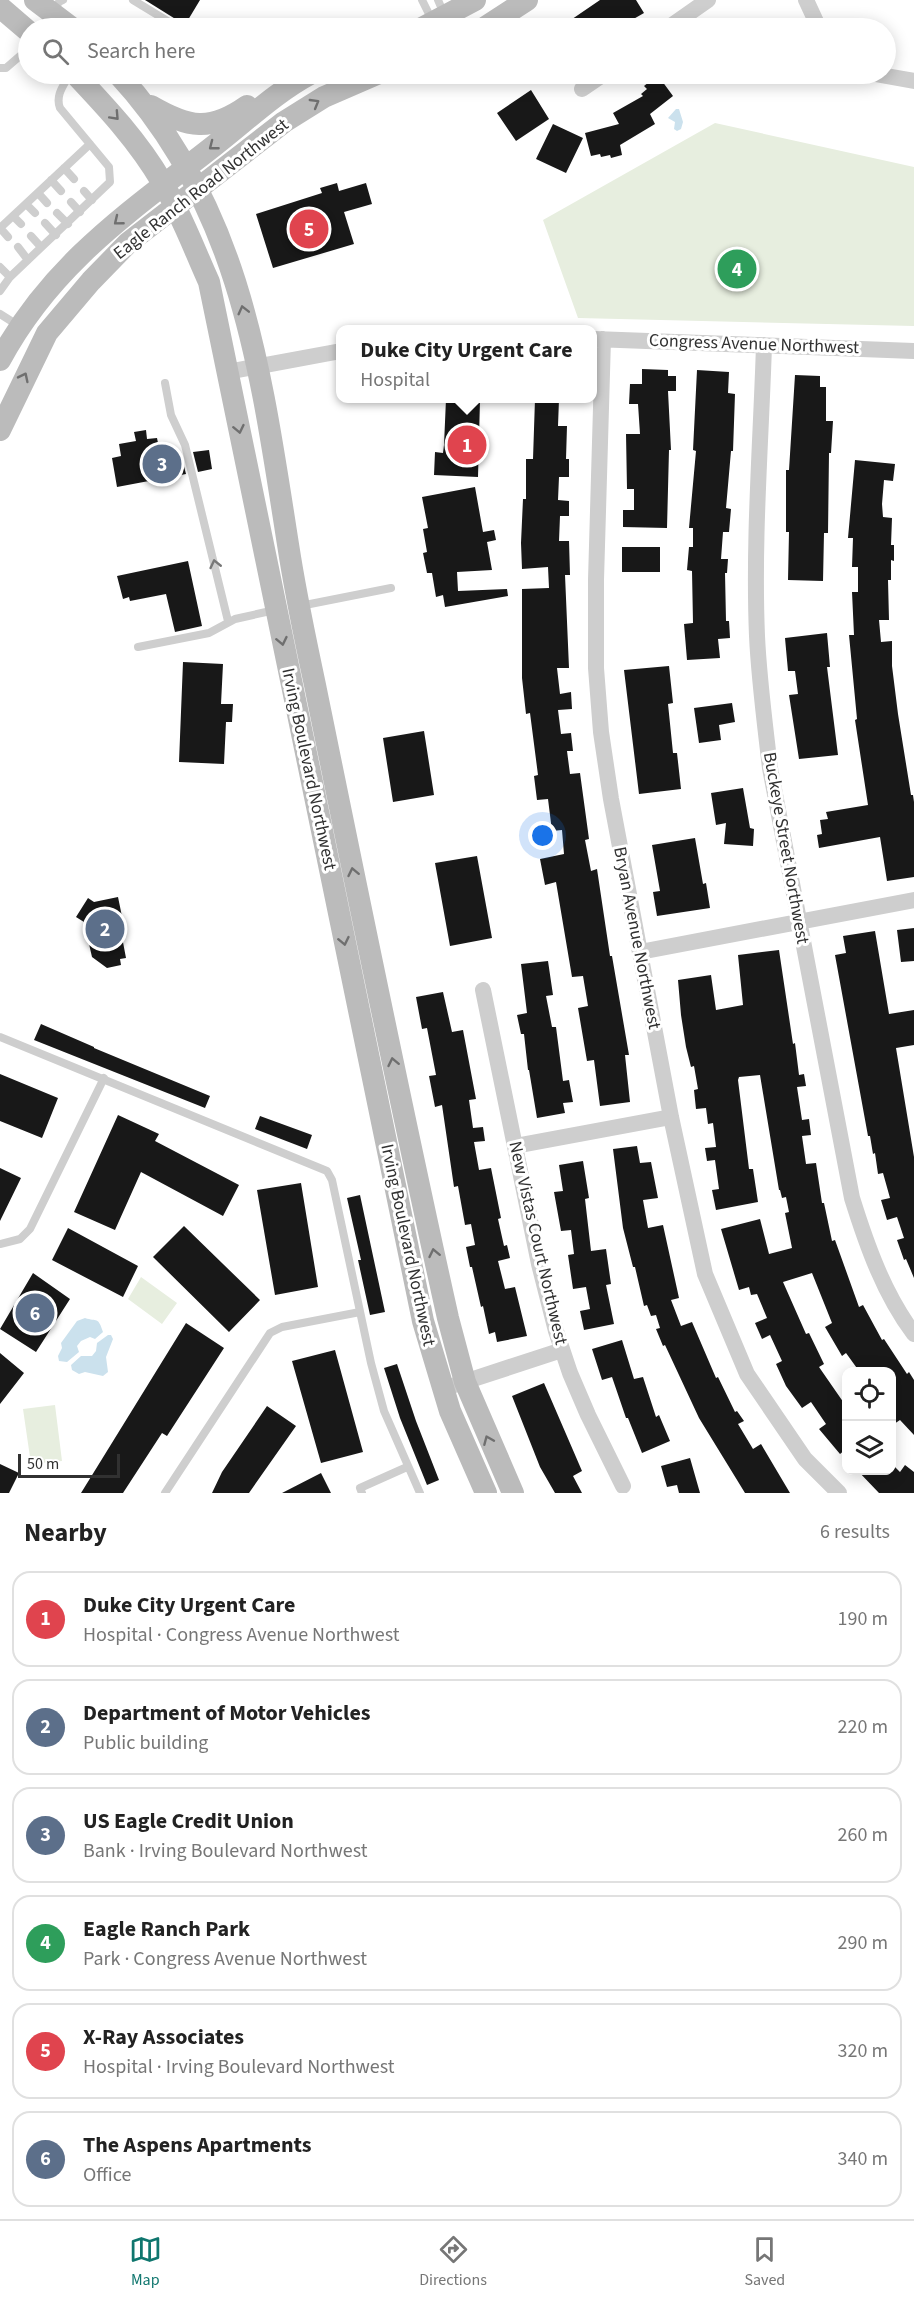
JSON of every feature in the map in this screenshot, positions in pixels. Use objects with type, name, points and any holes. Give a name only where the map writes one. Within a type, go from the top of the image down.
[{"type":"street","points":[[435,17],[475,0]]},
{"type":"street","points":[[499,18],[527,0]]},
{"type":"street","points":[[682,18],[708,0]]},
{"type":"street","points":[[806,0],[814,18]]},
{"type":"street","points":[[51,7],[62,18]]},
{"type":"street","points":[[0,8],[18,23]]},
{"type":"street","points":[[896,78],[914,81]]},
{"type":"street","name":"Irving Boulevard Northwest","points":[[85,84],[121,122],[163,184],[209,282],[227,372],[287,608],[465,1382],[513,1493]]},
{"type":"street","name":"Irving Boulevard Northwest","points":[[127,84],[166,133],[187,166],[211,214],[233,273],[256,367],[277,472],[287,608],[416,1287],[442,1389],[475,1472],[486,1493]]},
{"type":"street","points":[[141,100],[182,122],[208,124],[234,115],[278,84]]},
{"type":"street","name":"Eagle Ranch Road Northwest","points":[[0,360],[36,302],[69,264],[163,184],[297,84]]},
{"type":"street","name":"Eagle Ranch Road Northwest","points":[[0,430],[46,333],[128,243],[298,112],[352,84]]},
{"type":"street","points":[[582,89],[589,84]]},
{"type":"street","name":"Congress Avenue Northwest","points":[[598,339],[914,351]]},
{"type":"street","name":"Bryan Avenue Northwest","points":[[598,339],[596,668],[601,732],[611,799],[671,1117],[705,1274],[747,1374],[805,1459],[839,1493]]},
{"type":"street","name":"Buckeye Street Northwest","points":[[764,345],[756,566],[757,636],[762,707],[770,768],[852,1198],[866,1244],[899,1314],[914,1334]]},
{"type":"street","points":[[227,372],[336,352]]},
{"type":"street","points":[[640,952],[914,900]]},
{"type":"street","name":"New Vistas Court Northwest","points":[[483,990],[539,1264],[562,1350],[588,1415],[623,1486]]},
{"type":"street","points":[[515,1146],[671,1117]]},
{"type":"street","points":[[442,1389],[562,1350]]},
{"type":"lane","points":[[133,0],[162,18]]},
{"type":"lane","points":[[422,0],[435,17]]},
{"type":"lane","points":[[0,68],[6,68],[18,58]]},
{"type":"lane","points":[[0,291],[9,277],[68,224],[110,182],[108,167],[57,102],[58,94],[64,84]]},
{"type":"lane","points":[[8,237],[0,228],[90,144]]},
{"type":"lane","points":[[64,168],[74,179]]},
{"type":"lane","points":[[51,180],[61,191]]},
{"type":"lane","points":[[84,191],[92,200]]},
{"type":"lane","points":[[38,193],[47,203]]},
{"type":"lane","points":[[71,202],[80,212]]},
{"type":"lane","points":[[26,204],[35,213]]},
{"type":"lane","points":[[57,213],[68,224]]},
{"type":"lane","points":[[13,216],[21,224]]},
{"type":"lane","points":[[45,223],[56,235]]},
{"type":"lane","points":[[31,236],[42,247]]},
{"type":"lane","points":[[18,248],[28,260]]},
{"type":"lane","points":[[0,267],[9,277]]},
{"type":"lane","points":[[0,314],[19,327]]},
{"type":"lane","points":[[165,383],[171,414],[185,445],[228,621]]},
{"type":"lane","points":[[138,647],[209,633],[228,621],[391,588]]},
{"type":"lane","points":[[0,1037],[327,1171],[332,1180],[384,1411],[420,1493]]},
{"type":"lane","points":[[0,1244],[20,1239],[30,1229],[104,1078]]},
{"type":"lane","points":[[165,1493],[270,1334],[282,1327],[360,1312]]},
{"type":"lane","points":[[362,1493],[360,1488],[407,1467]]},
{"type":"green space","points":[[715,123],[914,167],[914,326],[578,318],[543,220]]},
{"type":"green space","points":[[141,1277],[177,1303],[162,1324],[128,1299]]},
{"type":"green space","points":[[55,1405],[62,1461],[31,1464],[23,1409]]},
{"type":"water","points":[[676,109],[679,109],[683,122],[681,129],[677,131],[674,129],[675,122],[668,118]]},
{"type":"water","points":[[85,1318],[97,1320],[103,1332],[95,1339],[90,1337],[81,1341],[77,1346],[79,1352],[67,1362],[59,1361],[61,1343],[77,1321]]},
{"type":"water","points":[[111,1335],[113,1339],[106,1357],[108,1372],[103,1376],[85,1372],[79,1374],[72,1370],[71,1365],[81,1356],[92,1356],[96,1351],[97,1343]]},
{"type":"building","points":[[145,0],[200,0],[189,18],[174,18]]},
{"type":"building","points":[[600,0],[636,0],[644,13],[635,18],[574,18]]},
{"type":"building","points":[[664,84],[673,96],[650,114],[655,124],[620,145],[622,155],[611,158],[610,155],[601,157],[600,154],[591,156],[585,133],[619,124],[613,113],[643,96],[641,94],[647,89],[644,86]]},
{"type":"building","points":[[531,90],[549,119],[516,141],[497,113]]},
{"type":"building","points":[[553,124],[583,138],[566,173],[536,159]]},
{"type":"building","points":[[337,183],[339,191],[366,183],[372,204],[344,212],[354,244],[273,268],[256,214],[322,193],[320,188]]},
{"type":"building","points":[[642,369],[668,370],[668,376],[676,376],[676,391],[668,391],[671,450],[669,450],[667,528],[623,527],[623,510],[634,510],[634,489],[627,489],[626,434],[640,434],[638,404],[629,404],[630,384],[642,384]]},
{"type":"building","points":[[697,370],[729,372],[728,393],[735,394],[733,451],[731,451],[726,508],[731,509],[729,532],[723,532],[721,559],[728,559],[727,573],[725,573],[726,621],[729,621],[730,638],[718,639],[720,658],[687,660],[684,624],[693,623],[692,571],[687,570],[689,547],[693,547],[693,528],[689,528],[696,451],[693,450]]},
{"type":"building","points":[[795,375],[820,376],[820,387],[826,387],[826,421],[833,421],[831,453],[829,453],[828,533],[824,533],[823,581],[788,580],[789,532],[786,532],[786,470],[789,470]]},
{"type":"building","points":[[446,403],[480,403],[478,477],[434,475],[435,452],[443,453]]},
{"type":"building","points":[[535,403],[559,403],[558,426],[567,426],[566,459],[569,459],[569,477],[559,477],[558,500],[569,501],[569,516],[560,516],[559,541],[569,541],[570,575],[565,575],[569,668],[557,668],[560,694],[571,692],[572,709],[558,710],[561,734],[571,733],[573,751],[567,751],[570,774],[580,773],[589,839],[585,840],[591,871],[597,869],[610,956],[612,956],[629,1055],[625,1055],[630,1102],[600,1106],[594,1060],[587,1061],[578,1008],[588,1006],[583,976],[572,977],[556,882],[545,885],[540,859],[564,854],[562,830],[552,831],[548,799],[537,800],[534,776],[538,775],[530,713],[526,714],[522,678],[522,589],[549,588],[548,567],[522,569],[521,543],[523,499],[526,499],[526,459],[533,459]]},
{"type":"building","points":[[146,430],[147,439],[157,438],[159,448],[172,445],[174,456],[181,455],[186,474],[117,487],[112,458],[121,456],[119,444],[136,441],[134,432]]},
{"type":"building","points":[[209,450],[212,469],[198,472],[193,452]]},
{"type":"building","points":[[855,460],[895,464],[893,481],[884,480],[882,504],[883,517],[892,518],[891,545],[894,545],[891,580],[888,580],[889,620],[879,620],[881,642],[892,641],[892,666],[898,714],[914,802],[914,877],[887,881],[880,837],[819,848],[817,835],[822,834],[820,820],[828,819],[826,812],[868,805],[855,720],[857,719],[849,635],[854,635],[852,592],[858,592],[858,567],[852,567],[853,538],[848,538]]},
{"type":"building","points":[[475,487],[483,532],[494,530],[496,540],[487,542],[492,570],[457,572],[458,591],[507,589],[508,596],[445,607],[443,595],[436,597],[432,573],[427,573],[423,553],[427,552],[423,529],[428,528],[422,497]]},
{"type":"building","points":[[622,547],[660,547],[660,572],[622,572]]},
{"type":"building","points":[[188,561],[202,626],[175,632],[166,594],[130,601],[129,597],[123,599],[117,576]]},
{"type":"building","points":[[827,633],[830,667],[827,667],[838,755],[799,759],[789,695],[798,694],[795,671],[788,671],[785,638]]},
{"type":"building","points":[[183,662],[223,664],[221,704],[233,704],[232,722],[226,722],[224,764],[179,762]]},
{"type":"building","points":[[669,666],[673,703],[668,704],[673,753],[677,753],[681,789],[639,794],[624,670]]},
{"type":"building","points":[[732,703],[735,722],[719,725],[721,740],[699,743],[694,708]]},
{"type":"building","points":[[424,731],[434,795],[393,802],[383,738]]},
{"type":"building","points":[[743,788],[750,828],[754,829],[753,846],[724,844],[726,823],[716,825],[711,793]]},
{"type":"building","points":[[695,838],[703,884],[706,883],[710,908],[657,916],[653,892],[660,891],[652,845]]},
{"type":"building","points":[[477,856],[492,938],[450,946],[435,863]]},
{"type":"building","points":[[118,897],[126,936],[122,937],[126,958],[120,959],[121,965],[107,968],[92,957],[84,922],[76,917],[88,898],[94,902]]},
{"type":"building","points":[[914,928],[914,961],[901,962],[897,930]]},
{"type":"building","points":[[875,931],[889,1014],[914,1010],[914,1045],[896,1048],[914,1157],[914,1278],[897,1240],[904,1238],[897,1217],[887,1220],[881,1200],[890,1198],[883,1173],[878,1174],[875,1153],[873,1154],[870,1136],[868,1136],[835,955],[846,953],[843,936]]},
{"type":"building","points":[[779,950],[799,1075],[804,1074],[806,1086],[797,1087],[802,1120],[809,1119],[811,1135],[802,1136],[806,1164],[816,1163],[822,1203],[824,1203],[832,1241],[835,1240],[859,1307],[863,1305],[882,1340],[884,1339],[907,1374],[909,1372],[914,1380],[914,1435],[900,1420],[896,1423],[896,1367],[856,1367],[846,1353],[842,1356],[825,1327],[832,1323],[812,1273],[783,1282],[806,1334],[809,1333],[824,1364],[819,1367],[842,1400],[842,1452],[840,1454],[819,1429],[826,1424],[811,1402],[802,1408],[786,1386],[776,1364],[782,1361],[770,1335],[762,1339],[755,1323],[767,1318],[757,1294],[751,1295],[749,1287],[739,1290],[721,1229],[760,1219],[769,1254],[792,1248],[785,1213],[789,1212],[786,1197],[782,1198],[779,1190],[760,1075],[739,1077],[738,1080],[749,1169],[753,1169],[758,1202],[716,1210],[712,1190],[719,1189],[715,1160],[707,1161],[705,1148],[716,1147],[713,1123],[708,1124],[706,1108],[696,1109],[694,1090],[698,1089],[694,1066],[691,1067],[686,1047],[678,980],[711,975],[716,1010],[743,1005],[738,955]]},
{"type":"building","points":[[548,961],[553,995],[546,996],[552,1027],[556,1027],[563,1081],[569,1080],[573,1102],[563,1103],[565,1113],[537,1118],[524,1034],[521,1034],[517,1015],[527,1013],[521,964]]},
{"type":"building","points":[[443,992],[452,1032],[463,1030],[476,1099],[469,1100],[473,1128],[483,1127],[485,1141],[474,1142],[479,1170],[491,1168],[501,1218],[498,1219],[504,1246],[507,1245],[510,1258],[498,1261],[505,1289],[515,1287],[527,1336],[497,1342],[495,1332],[489,1334],[472,1267],[470,1267],[466,1247],[475,1245],[471,1224],[465,1225],[458,1186],[454,1187],[442,1105],[435,1107],[429,1076],[436,1075],[427,1028],[422,1029],[416,997]]},
{"type":"building","points":[[41,1024],[210,1096],[205,1108],[34,1040]]},
{"type":"building","points":[[0,1074],[58,1098],[42,1138],[0,1121]]},
{"type":"building","points":[[118,1115],[159,1134],[155,1141],[239,1185],[223,1216],[141,1172],[115,1230],[74,1212]]},
{"type":"building","points":[[260,1116],[312,1135],[307,1149],[255,1129]]},
{"type":"building","points":[[637,1146],[640,1163],[651,1162],[658,1198],[643,1200],[648,1228],[663,1225],[679,1298],[671,1300],[681,1326],[692,1322],[716,1378],[718,1377],[735,1412],[737,1411],[744,1421],[738,1424],[753,1449],[761,1444],[790,1493],[745,1493],[699,1418],[665,1345],[663,1346],[656,1329],[660,1328],[656,1315],[651,1316],[647,1305],[644,1306],[623,1228],[613,1149]]},
{"type":"building","points":[[583,1161],[589,1198],[585,1199],[591,1251],[606,1249],[611,1284],[606,1285],[614,1324],[584,1330],[580,1311],[590,1309],[586,1287],[573,1289],[568,1255],[574,1254],[571,1230],[561,1231],[554,1192],[563,1191],[559,1165]]},
{"type":"building","points":[[0,1168],[21,1178],[0,1221]]},
{"type":"building","points":[[301,1183],[318,1287],[275,1295],[257,1190]]},
{"type":"building","points":[[360,1195],[385,1312],[370,1315],[347,1198]]},
{"type":"building","points":[[184,1226],[260,1300],[229,1332],[153,1257]]},
{"type":"building","points":[[68,1228],[138,1266],[123,1297],[52,1260]]},
{"type":"building","points":[[33,1273],[70,1299],[36,1352],[0,1329]]},
{"type":"building","points":[[186,1323],[224,1348],[167,1436],[162,1433],[123,1493],[81,1493]]},
{"type":"building","points":[[622,1340],[634,1379],[643,1377],[656,1417],[659,1415],[670,1441],[642,1453],[628,1418],[626,1418],[612,1377],[602,1380],[592,1349]]},
{"type":"building","points":[[335,1350],[363,1452],[321,1463],[292,1361]]},
{"type":"building","points":[[0,1353],[24,1373],[0,1404]]},
{"type":"building","points":[[397,1364],[439,1480],[427,1485],[400,1418],[384,1368]]},
{"type":"building","points":[[544,1383],[582,1471],[573,1476],[582,1493],[555,1493],[540,1467],[512,1396]]},
{"type":"building","points":[[267,1406],[296,1426],[249,1493],[212,1493],[222,1472]]},
{"type":"building","points":[[690,1458],[700,1493],[679,1493],[677,1485],[667,1487],[661,1466]]},
{"type":"building","points":[[0,1464],[19,1473],[9,1493],[0,1493]]},
{"type":"building","points":[[905,1465],[914,1472],[914,1493],[879,1493],[862,1475],[896,1475],[896,1468],[900,1472]]},
{"type":"building","points":[[321,1473],[331,1493],[282,1493]]},
{"type":"place","name":"X-Ray Associates","points":[[309,229]]},
{"type":"place","name":"Eagle Ranch Park","points":[[737,269]]},
{"type":"place","name":"Duke City Urgent Care","points":[[467,445]]},
{"type":"place","name":"US Eagle Credit Union","points":[[162,464]]},
{"type":"place","name":"Department of Motor Vehicles","points":[[105,929]]},
{"type":"place","name":"The Aspens Apartments","points":[[35,1313]]}]
